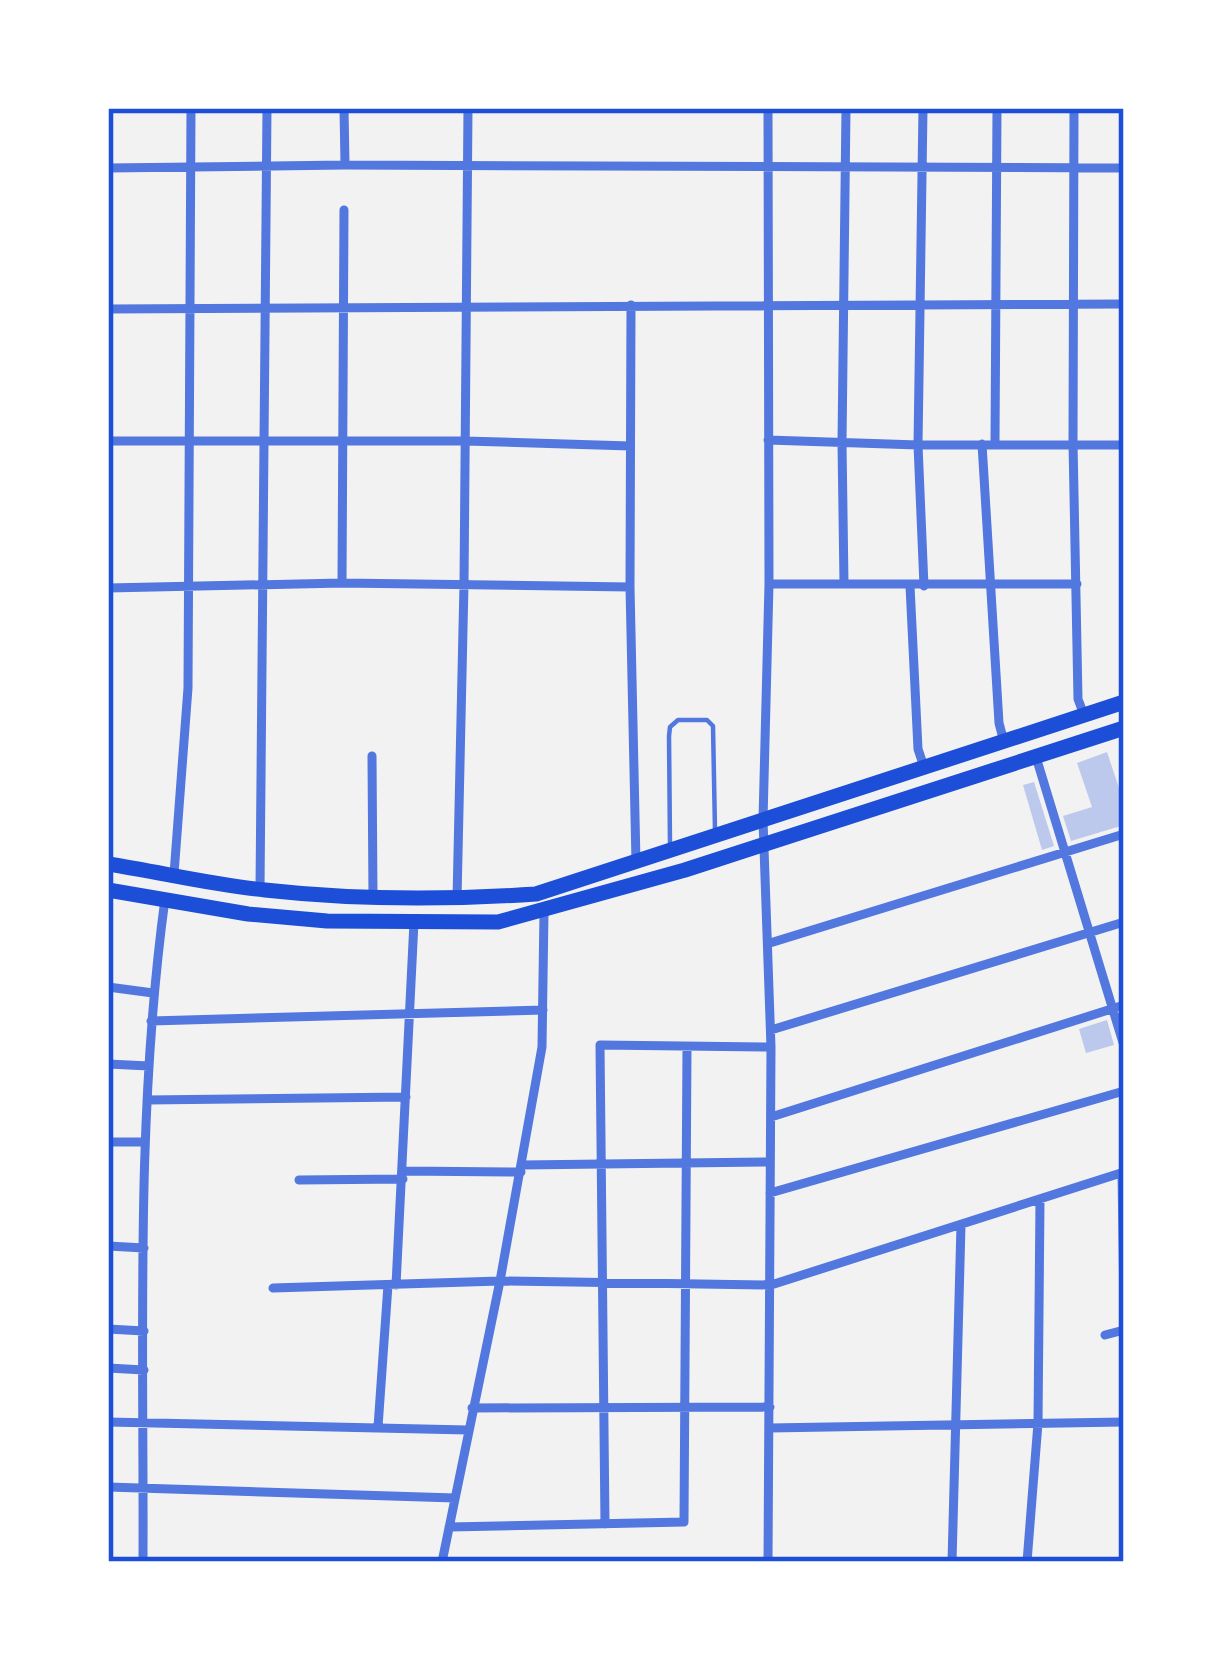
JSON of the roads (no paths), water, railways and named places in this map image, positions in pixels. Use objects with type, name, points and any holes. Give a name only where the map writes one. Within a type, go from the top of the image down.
[{"type":"main road","points":[[108,864],[260,890],[373,898],[536,894],[1124,702]]},
{"type":"main road","points":[[108,890],[248,914],[499,922],[544,912],[1124,728]]},
{"type":"street","points":[[174,874],[188,688],[191,108]]},
{"type":"street","points":[[260,890],[267,108]]},
{"type":"street","points":[[344,108],[345,165]]},
{"type":"street","points":[[457,899],[467,108]]},
{"type":"street","points":[[768,108],[769,584],[763,820],[771,1030],[768,1562]]},
{"type":"street","points":[[844,583],[846,108]]},
{"type":"street","points":[[923,108],[919,446],[924,586]]},
{"type":"street","points":[[995,443],[997,108]]},
{"type":"street","points":[[1074,108],[1073,443],[1078,699],[1084,716]]},
{"type":"street","points":[[108,168],[1124,168]]},
{"type":"street","points":[[343,583],[344,210]]},
{"type":"street","points":[[108,309],[1124,304]]},
{"type":"street","points":[[631,305],[636,862]]},
{"type":"street","points":[[768,440],[919,446],[1124,445]]},
{"type":"street","points":[[108,441],[630,446]]},
{"type":"street","points":[[982,444],[988,584],[1004,742]]},
{"type":"street","points":[[108,588],[343,583],[630,586]]},
{"type":"street","points":[[769,584],[1077,584]]},
{"type":"street","points":[[910,586],[924,767]]},
{"type":"street","points":[[372,756],[373,898]]},
{"type":"street","points":[[1036,757],[1090,933],[1119,1007],[1124,1046]]},
{"type":"street","points":[[770,943],[1124,834]]},
{"type":"street","points":[[143,1562],[144,1142],[152,993],[165,899]]},
{"type":"street","points":[[442,1562],[542,1046],[544,912]]},
{"type":"street","points":[[378,1427],[403,1175],[414,922]]},
{"type":"street","points":[[771,1030],[1124,922]]},
{"type":"street","points":[[108,987],[152,993]]},
{"type":"street","points":[[771,1117],[1119,1007]]},
{"type":"street","points":[[151,1021],[543,1010]]},
{"type":"street","points":[[605,1524],[600,1045],[771,1047]]},
{"type":"street","points":[[449,1527],[684,1522],[687,1048]]},
{"type":"street","points":[[108,1064],[148,1066]]},
{"type":"street","points":[[770,1193],[1124,1091]]},
{"type":"street","points":[[147,1100],[406,1097]]},
{"type":"street","points":[[108,1142],[144,1142]]},
{"type":"street","points":[[299,1180],[687,1161],[770,1162]]},
{"type":"street","points":[[272,1288],[500,1281],[770,1285],[1123,1172],[1124,1308]]},
{"type":"street","points":[[1027,1562],[1038,1423],[1040,1200]]},
{"type":"street","points":[[952,1562],[961,1225]]},
{"type":"street","points":[[108,1246],[144,1248]]},
{"type":"street","points":[[108,1329],[144,1331]]},
{"type":"street","points":[[1105,1335],[1124,1330]]},
{"type":"street","points":[[108,1368],[144,1370]]},
{"type":"street","points":[[472,1408],[770,1407]]},
{"type":"street","points":[[108,1422],[468,1430]]},
{"type":"street","points":[[770,1428],[1124,1422]]},
{"type":"street","points":[[108,1487],[455,1498]]},
{"type":"lane","points":[[670,851],[669,736],[678,720],[706,720],[713,726],[715,837]]}]
